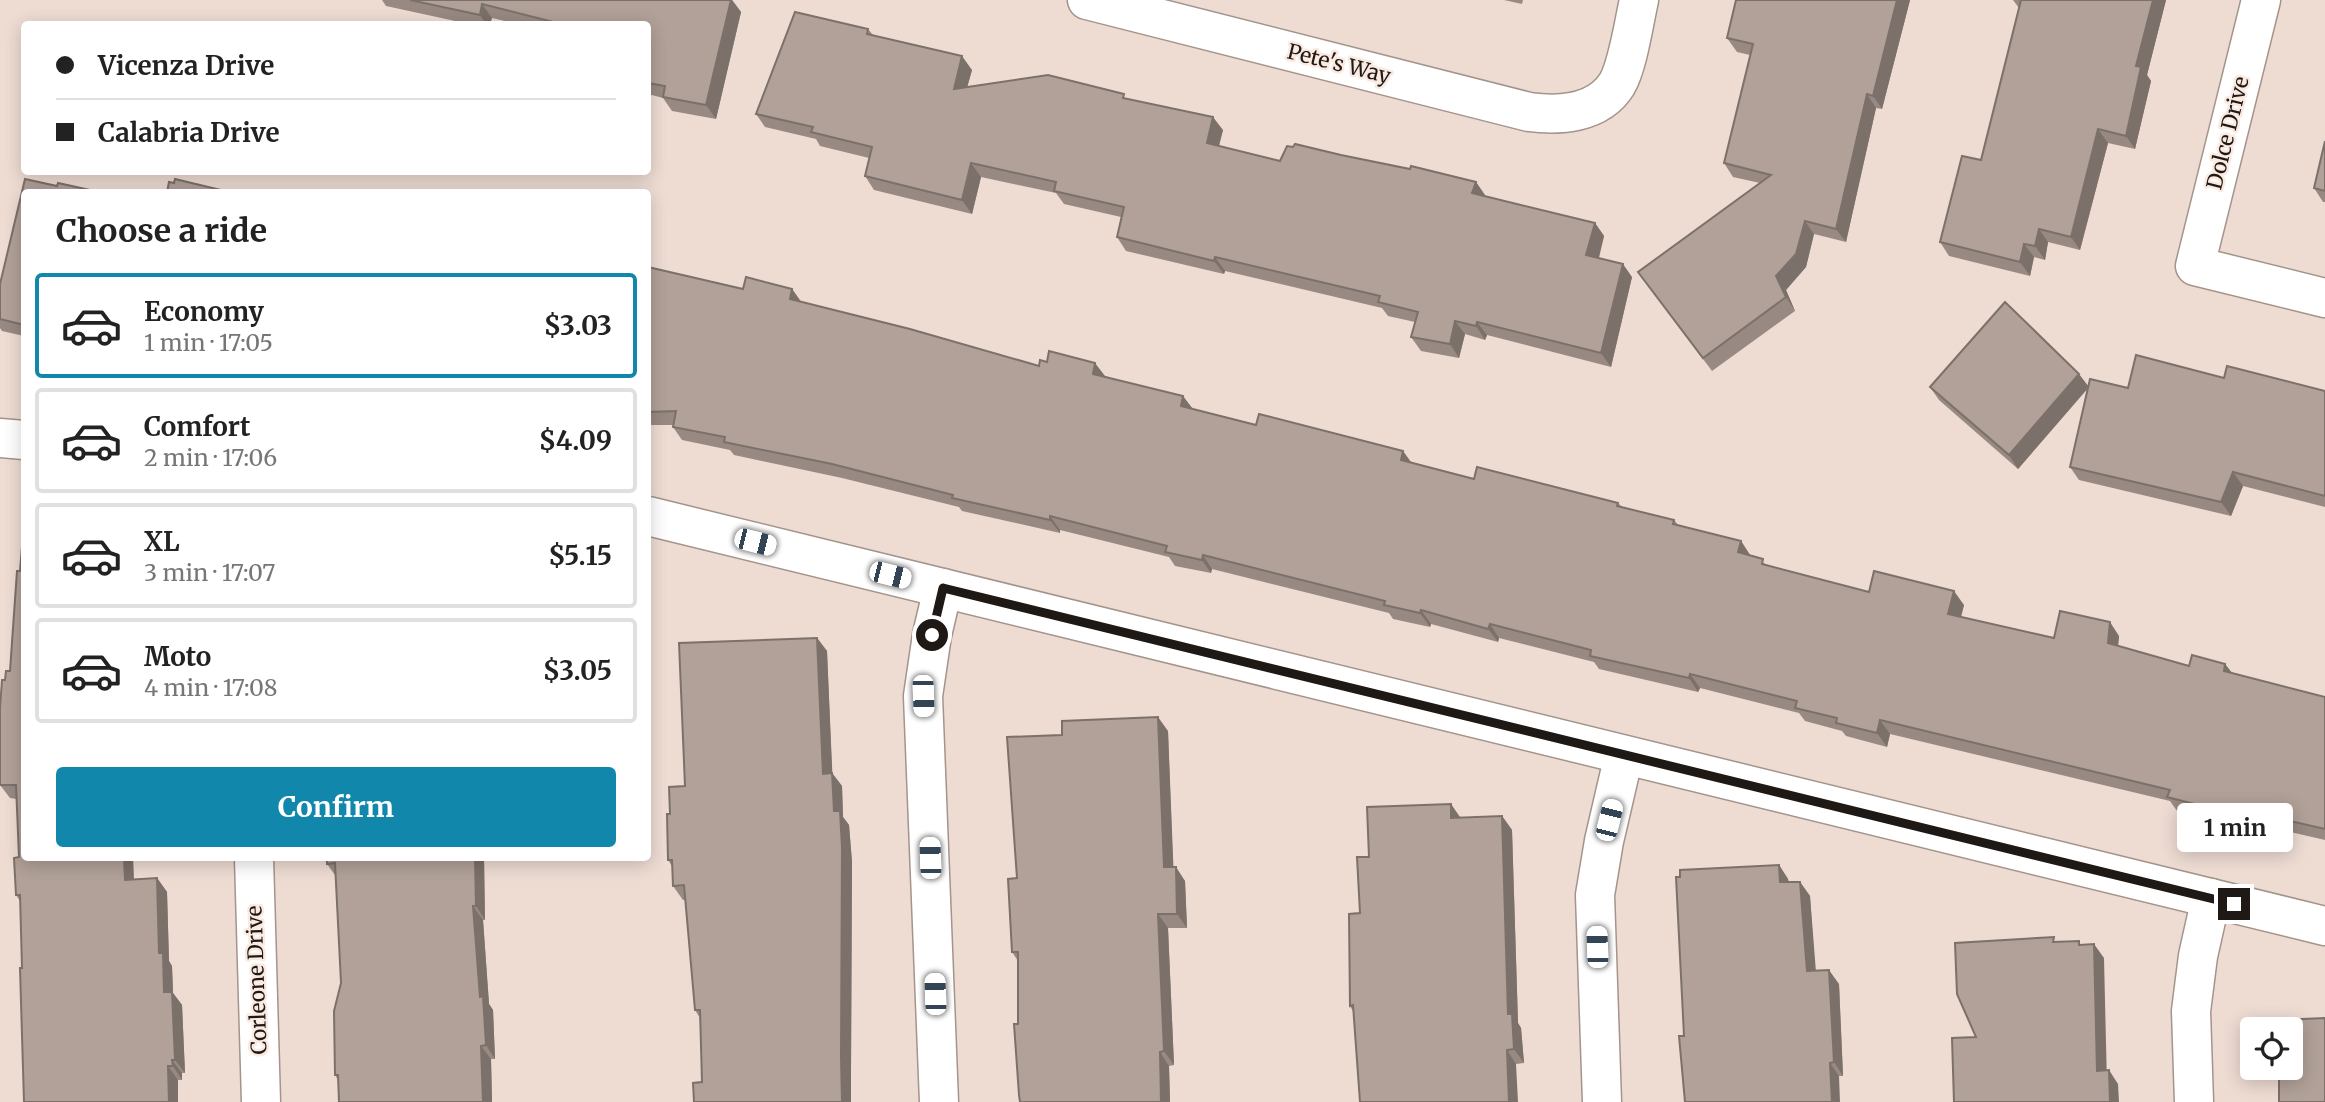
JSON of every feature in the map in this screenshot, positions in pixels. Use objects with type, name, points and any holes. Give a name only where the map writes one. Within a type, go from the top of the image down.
[{"type":"street","name":"Pete's Way","points":[[1087,0],[1529,112],[1600,119],[1616,85],[1639,0]]},
{"type":"street","name":"Dolce Drive","points":[[2261,0],[2196,266],[2325,298]]},
{"type":"street","points":[[0,438],[21,440]]},
{"type":"street","points":[[651,517],[2325,926]]},
{"type":"street","points":[[939,1102],[923,696],[932,635],[943,588]]},
{"type":"street","points":[[1602,1102],[1595,895],[1604,841],[1624,755]]},
{"type":"street","name":"Corleone Drive","points":[[254,861],[261,1102]]},
{"type":"street","points":[[2194,1102],[2191,1011],[2198,957],[2211,898]]},
{"type":"building","points":[[410,0],[731,0],[706,105],[663,97],[665,86],[651,84],[651,21],[549,21],[482,4],[480,15]]},
{"type":"building","points":[[1736,0],[1897,0],[1873,96],[1867,94],[1836,229],[1805,221],[1796,254],[1776,276],[1786,297],[1703,358],[1638,272],[1771,175],[1724,163],[1753,44],[1727,38]]},
{"type":"building","points":[[2021,0],[2153,0],[2136,66],[2141,67],[2126,136],[2098,129],[2071,237],[2039,229],[2035,246],[2024,244],[2020,262],[1940,242],[1962,156],[1981,160]]},
{"type":"building","points":[[795,12],[868,29],[867,34],[962,56],[954,89],[1048,75],[1124,94],[1123,98],[1213,117],[1207,143],[1280,161],[1287,146],[1293,147],[1295,144],[1410,169],[1411,166],[1476,182],[1472,193],[1595,223],[1586,255],[1623,264],[1601,353],[1477,322],[1476,326],[1455,321],[1450,344],[1411,337],[1418,312],[1378,302],[1380,296],[1215,257],[1214,261],[1117,237],[1124,207],[1054,191],[1056,182],[971,163],[962,200],[865,176],[872,147],[811,132],[813,127],[756,114]]},
{"type":"building","points":[[2325,141],[2325,191],[2314,188]]},
{"type":"building","points":[[25,179],[85,189],[23,189]]},
{"type":"building","points":[[175,179],[217,189],[168,189],[169,182],[174,183]]},
{"type":"building","points":[[21,196],[21,324],[0,319],[0,284]]},
{"type":"building","points":[[651,268],[743,289],[746,277],[792,289],[790,299],[910,329],[1039,366],[1040,360],[1047,362],[1049,351],[1095,363],[1093,374],[1183,396],[1181,406],[1256,425],[1259,414],[1403,451],[1401,460],[1474,479],[1477,467],[1618,503],[1617,506],[1674,520],[1673,524],[1741,541],[1738,552],[1763,559],[1762,564],[1869,592],[1874,571],[1954,591],[1948,614],[2054,638],[2060,611],[2110,622],[2108,643],[2189,666],[2192,655],[2225,664],[2224,671],[2325,697],[2325,829],[2247,811],[2245,817],[2167,797],[2170,790],[1880,720],[1877,733],[1836,723],[1837,718],[1795,708],[1797,701],[1690,674],[1689,678],[1590,656],[1591,650],[1490,624],[1488,629],[1421,610],[1420,613],[1384,605],[1385,601],[1203,555],[1202,560],[1165,552],[1167,546],[1050,516],[1050,520],[952,498],[953,495],[832,464],[724,442],[725,437],[673,427],[676,411],[651,412]]},
{"type":"building","points":[[2005,302],[2079,374],[2009,455],[1930,387]]},
{"type":"building","points":[[2136,355],[2224,378],[2227,366],[2325,391],[2325,496],[2233,472],[2221,502],[2070,467],[2090,379],[2128,388]]},
{"type":"building","points":[[21,559],[21,861],[124,861],[125,880],[157,878],[159,953],[163,953],[164,992],[172,992],[175,1060],[172,1060],[173,1066],[168,1066],[169,1102],[24,1102],[20,895],[16,895],[14,858],[19,857],[16,785],[0,785],[2,680],[5,680],[6,671],[10,671],[17,571],[20,571]]},
{"type":"building","points":[[817,638],[823,774],[832,773],[834,811],[840,811],[842,848],[842,1102],[694,1102],[693,1083],[702,1082],[700,1010],[695,1010],[684,885],[673,886],[672,860],[668,860],[669,787],[685,786],[679,643]]},
{"type":"building","points":[[1158,717],[1164,867],[1176,867],[1177,914],[1158,914],[1164,1051],[1160,1052],[1161,1102],[1020,1102],[1014,1024],[1018,1024],[1018,952],[1012,952],[1008,879],[1017,878],[1007,737],[1062,735],[1062,721]]},
{"type":"building","points":[[1451,804],[1451,818],[1502,816],[1508,1014],[1512,1014],[1514,1049],[1507,1050],[1509,1102],[1360,1102],[1353,1005],[1350,1006],[1349,914],[1360,913],[1357,857],[1369,857],[1367,807]]},
{"type":"building","points":[[327,861],[475,861],[476,906],[473,906],[486,1045],[481,1046],[483,1102],[339,1102],[338,1075],[335,1075],[334,1011],[341,983],[335,863],[327,864]]},
{"type":"building","points":[[1779,865],[1780,882],[1800,882],[1807,971],[1829,970],[1834,1062],[1830,1063],[1832,1102],[1685,1102],[1679,1036],[1684,1036],[1676,877],[1680,877],[1680,870]]},
{"type":"building","points":[[2054,937],[2053,942],[2079,941],[2079,945],[2094,944],[2097,1071],[2109,1070],[2110,1102],[1954,1102],[1952,1038],[1976,1037],[1957,994],[1955,943]]},
{"type":"building","points":[[2325,1018],[2325,1102],[2279,1102],[2279,1080],[2303,1080],[2303,1019]]},
{"type":"route","points":[[932,635],[943,588],[2234,904]]}]
